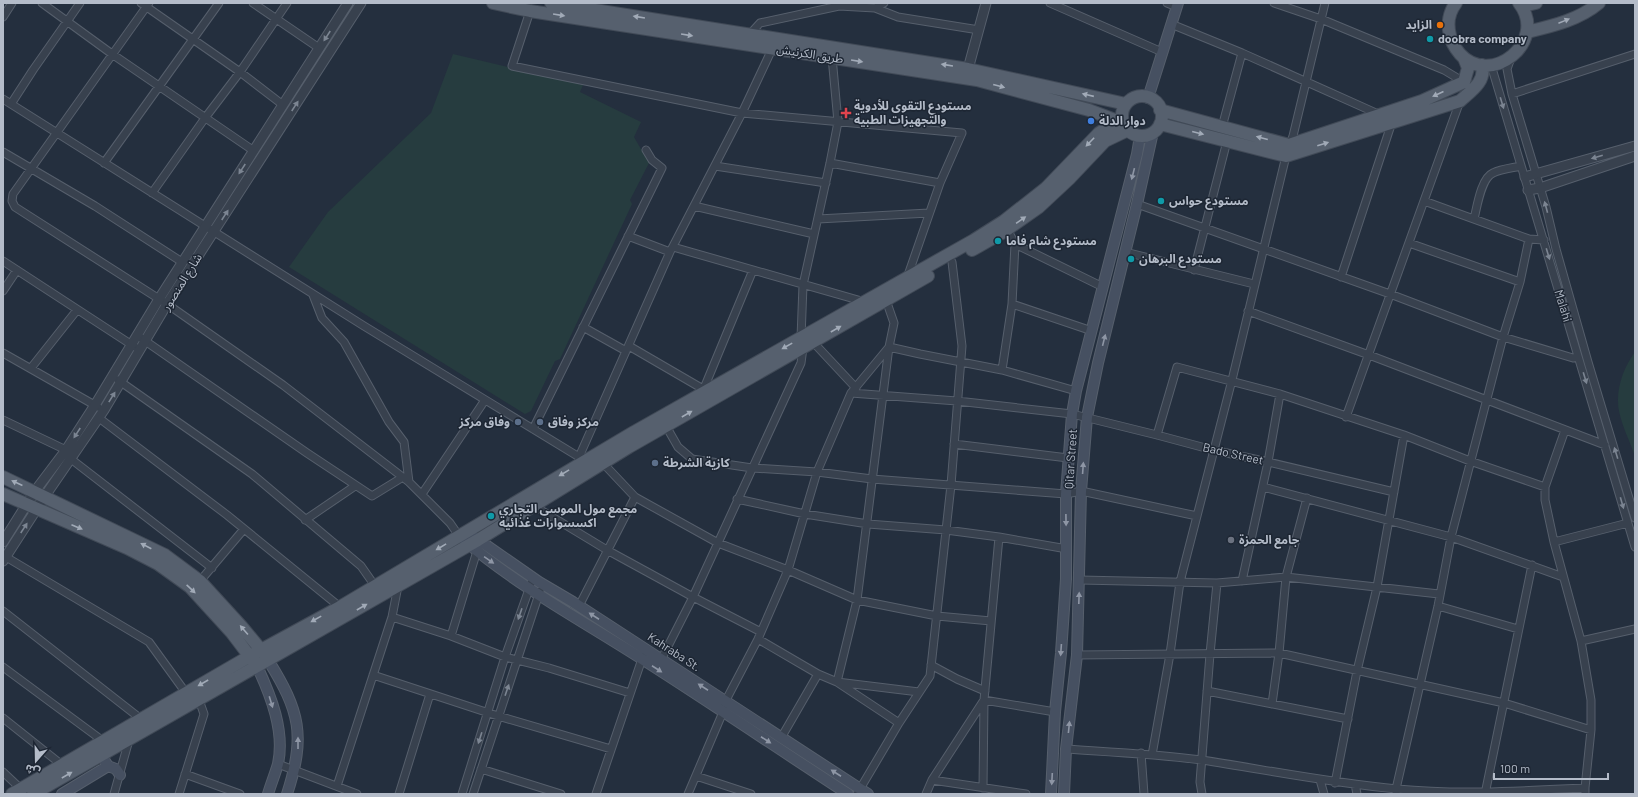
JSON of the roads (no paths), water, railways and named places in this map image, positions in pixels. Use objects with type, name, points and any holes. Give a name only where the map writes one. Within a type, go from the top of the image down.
[{"type":"main road","name":"طريق الكرنيش","points":[[493,3],[530,11],[968,69],[1126,104]]},
{"type":"main road","name":"طريق الكرنيش","points":[[551,3],[575,5],[750,34],[773,43],[832,58],[977,80],[1089,110],[1126,127]]},
{"type":"main road","points":[[1424,106],[1464,82],[1468,68],[1464,58],[1453,44],[1448,28],[1449,17],[1456,3]]},
{"type":"main road","points":[[1464,58],[1486,65],[1502,63],[1511,58],[1519,51],[1527,32],[1526,14],[1521,4],[1536,3]]},
{"type":"main road","points":[[1527,32],[1568,20],[1586,12],[1600,3]]},
{"type":"main road","points":[[1148,98],[1171,24],[1174,4]]},
{"type":"main road","points":[[600,458],[702,392],[806,343],[865,302],[974,240],[1004,221],[1046,188],[1099,134],[1110,126],[1126,127],[1140,136],[1157,128],[1287,150],[1424,106],[1460,101],[1478,85],[1486,65]]},
{"type":"main road","points":[[1126,127],[1122,114],[1126,104],[1136,97],[1148,98],[1155,101],[1160,110],[1161,119],[1157,128]]},
{"type":"main road","points":[[1160,110],[1222,127],[1287,150]]},
{"type":"main road","points":[[14,792],[375,586],[581,465],[600,458],[666,426],[806,343],[886,300],[1007,230],[1039,207],[1069,179],[1105,141],[1126,127]]},
{"type":"main road","name":"Qitar Street","points":[[1064,794],[1066,749],[1077,655],[1081,491],[1087,417],[1125,252],[1157,128]]},
{"type":"main road","name":"Qitar Street","points":[[1051,794],[1055,712],[1062,638],[1067,549],[1066,494],[1072,414],[1076,391],[1138,154],[1140,136]]},
{"type":"main road","points":[[1098,305],[1112,309]]},
{"type":"main road","points":[[33,794],[398,586],[474,545],[534,506],[581,465]]},
{"type":"main road","points":[[3,477],[165,555],[200,581],[261,650],[284,684],[296,716],[299,744],[295,770],[287,794]]},
{"type":"main road","points":[[3,494],[127,548],[158,564],[190,587],[232,633],[257,666],[268,690],[277,719],[280,744],[278,764],[268,794]]},
{"type":"main road","name":"Kahraba St.","points":[[463,533],[474,545],[538,594],[644,654],[661,660],[724,707],[781,738],[862,792]]},
{"type":"main road","name":"Kahraba St.","points":[[474,545],[533,578],[578,606],[644,654],[724,707],[848,794]]},
{"type":"main road","points":[[101,755],[108,766],[116,769],[120,775]]},
{"type":"main road","points":[[62,794],[108,766]]},
{"type":"street","points":[[3,17],[12,3]]},
{"type":"street","points":[[42,3],[112,54],[254,151]]},
{"type":"street","points":[[80,3],[6,103],[533,429],[581,465],[627,348],[672,250],[742,113],[773,43]]},
{"type":"street","points":[[104,163],[218,3]]},
{"type":"street","points":[[253,3],[319,48]]},
{"type":"street","points":[[152,193],[205,118],[240,72],[287,3]]},
{"type":"street","name":"شارع المنصور","points":[[40,494],[71,459],[101,414],[121,382],[136,348],[137,336],[159,299],[348,3]]},
{"type":"street","name":"شارع المنصور","points":[[3,542],[40,494],[66,450],[113,377],[136,348],[146,341],[168,304],[361,3]]},
{"type":"street","points":[[875,8],[884,3]]},
{"type":"street","points":[[968,69],[986,3]]},
{"type":"street","points":[[1050,3],[1162,52]]},
{"type":"street","points":[[1274,3],[1321,19],[1444,70],[1464,82]]},
{"type":"street","points":[[1152,755],[1170,654],[1180,582],[1232,380],[1287,150],[1293,136],[1326,3]]},
{"type":"street","points":[[283,104],[145,4],[112,54],[13,194],[12,201],[15,207],[168,304],[282,385],[403,477],[450,523],[463,533]]},
{"type":"street","points":[[750,34],[760,23],[838,6],[875,8],[898,17],[979,30]]},
{"type":"street","points":[[530,11],[512,66],[742,113],[962,133],[940,183],[906,278]]},
{"type":"street","points":[[1171,24],[1307,81],[1388,118],[1341,277]]},
{"type":"street","points":[[1222,127],[1242,53]]},
{"type":"street","points":[[1512,94],[1635,54]]},
{"type":"street","points":[[661,660],[693,597],[801,363],[806,343],[803,285],[826,184],[838,122],[832,58]]},
{"type":"street","name":"Malahi","points":[[1511,58],[1507,69],[1512,94],[1540,188],[1588,362],[1635,518]]},
{"type":"street","name":"Malahi","points":[[1486,65],[1521,166],[1544,240],[1635,547]]},
{"type":"street","points":[[1346,417],[1460,101]]},
{"type":"street","points":[[1194,270],[1227,141]]},
{"type":"street","points":[[1524,177],[1635,146]]},
{"type":"street","points":[[533,429],[662,168],[652,160],[646,150]]},
{"type":"street","points":[[3,152],[95,206],[182,262]]},
{"type":"street","points":[[1528,190],[1540,188],[1635,156]]},
{"type":"street","points":[[830,163],[940,183]]},
{"type":"street","points":[[715,166],[826,184]]},
{"type":"street","points":[[1474,219],[1482,186],[1486,179],[1492,173],[1521,166]]},
{"type":"street","points":[[1424,201],[1529,240],[1544,240]]},
{"type":"street","points":[[1137,204],[1390,294],[1503,337],[1573,358],[1578,357]]},
{"type":"street","points":[[694,206],[814,234]]},
{"type":"street","points":[[818,220],[929,213]]},
{"type":"street","points":[[1002,370],[1012,304],[1015,244],[1007,230]]},
{"type":"street","points":[[628,236],[672,250],[753,270],[865,302]]},
{"type":"street","points":[[1396,792],[1438,606],[1439,594],[1451,537],[1503,337],[1520,282],[1529,240]]},
{"type":"street","points":[[1409,243],[1520,282]]},
{"type":"street","points":[[1015,244],[1103,287]]},
{"type":"street","points":[[1125,252],[1254,284]]},
{"type":"street","points":[[3,261],[136,348]]},
{"type":"street","points":[[862,792],[899,723],[930,676],[951,485],[962,346],[952,262]]},
{"type":"street","points":[[3,291],[17,270]]},
{"type":"street","points":[[583,327],[627,348],[702,392],[753,270]]},
{"type":"street","points":[[313,294],[322,318],[344,342],[389,422],[404,442],[409,482]]},
{"type":"street","points":[[837,682],[857,600],[868,524],[872,479],[889,346],[894,323],[886,300]]},
{"type":"street","points":[[1012,304],[1092,331]]},
{"type":"street","points":[[31,368],[77,310]]},
{"type":"street","points":[[1248,311],[1369,355],[1605,445]]},
{"type":"street","points":[[137,336],[372,496],[403,477]]},
{"type":"street","points":[[806,343],[854,390]]},
{"type":"street","points":[[889,346],[920,354],[1002,370],[1076,391]]},
{"type":"street","points":[[688,794],[724,707],[760,635],[788,570],[817,472],[854,390],[889,346]]},
{"type":"street","points":[[3,353],[95,405],[101,414],[340,606]]},
{"type":"street","points":[[1157,434],[1177,367],[1232,380],[1280,394],[1404,435],[1470,461],[1546,487]]},
{"type":"street","points":[[113,377],[252,474],[361,566],[375,586]]},
{"type":"street","name":"Bado Street","points":[[854,390],[883,395],[957,401],[1072,414],[1157,434],[1214,450],[1394,492]]},
{"type":"street","points":[[1242,581],[1263,487],[1280,394]]},
{"type":"street","points":[[422,494],[485,400]]},
{"type":"street","points":[[3,420],[66,450],[71,459],[212,568]]},
{"type":"street","points":[[666,426],[678,447],[692,459],[752,468],[817,472],[872,479],[1066,494],[1081,491],[1197,516]]},
{"type":"street","points":[[1066,749],[1141,753],[1202,760],[1335,783],[1355,784],[1396,792],[1485,794],[1585,791],[1591,730],[1591,700],[1581,641],[1554,542],[1545,500],[1546,487],[1565,430]]},
{"type":"street","points":[[1335,783],[1357,671],[1377,587],[1404,435]]},
{"type":"street","points":[[954,444],[1068,458]]},
{"type":"street","points":[[600,458],[634,497],[718,543],[788,570],[857,600],[937,616],[991,621]]},
{"type":"street","points":[[305,520],[356,486]]},
{"type":"street","points":[[1263,487],[1451,537],[1563,577]]},
{"type":"street","points":[[578,606],[634,497]]},
{"type":"street","points":[[1272,704],[1279,653],[1286,577],[1307,498]]},
{"type":"street","points":[[737,499],[805,514],[868,524],[946,530],[999,537],[1067,549]]},
{"type":"street","points":[[534,506],[607,550],[760,635],[818,674],[837,682],[899,723]]},
{"type":"street","name":"شارع المنصور","points":[[4,559],[31,507]]},
{"type":"street","points":[[1554,542],[1628,523]]},
{"type":"street","points":[[200,581],[244,529]]},
{"type":"street","points":[[983,788],[984,700],[999,537]]},
{"type":"street","points":[[450,636],[474,545]]},
{"type":"street","points":[[4,559],[150,642],[186,693]]},
{"type":"street","points":[[1485,794],[1532,565]]},
{"type":"street","points":[[1080,580],[1218,583],[1286,577],[1439,594]]},
{"type":"street","points":[[462,794],[505,657],[533,578]]},
{"type":"street","points":[[1202,794],[1200,782],[1210,654],[1218,583]]},
{"type":"street","points":[[473,794],[538,594],[543,584]]},
{"type":"street","points":[[337,786],[392,617],[398,586]]},
{"type":"street","points":[[1438,606],[1518,629]]},
{"type":"street","points":[[3,611],[141,719]]},
{"type":"street","points":[[392,617],[450,636],[505,657],[549,668],[630,694]]},
{"type":"street","points":[[1581,641],[1635,629]]},
{"type":"street","points":[[1077,655],[1279,653],[1504,703],[1591,730]]},
{"type":"street","points":[[596,794],[644,654]]},
{"type":"street","points":[[931,665],[957,679],[985,690]]},
{"type":"street","points":[[3,667],[103,741]]},
{"type":"street","points":[[781,738],[818,674]]},
{"type":"street","points":[[373,675],[488,713],[611,749]]},
{"type":"street","points":[[837,682],[919,692]]},
{"type":"street","points":[[1207,691],[1348,719]]},
{"type":"street","points":[[399,794],[430,694]]},
{"type":"street","points":[[178,794],[204,714],[199,700]]},
{"type":"street","points":[[984,700],[1055,712]]},
{"type":"street","points":[[926,794],[932,780],[984,700]]},
{"type":"street","points":[[3,718],[62,765]]},
{"type":"street","points":[[114,794],[129,739]]},
{"type":"street","points":[[1141,753],[1144,794]]},
{"type":"street","points":[[278,764],[357,794]]},
{"type":"street","points":[[481,769],[561,794]]},
{"type":"street","points":[[3,772],[14,792]]},
{"type":"street","points":[[185,774],[240,794]]},
{"type":"street","points":[[696,776],[751,794]]},
{"type":"street","points":[[932,780],[1026,794]]},
{"type":"street","points":[[1320,780],[1324,794]]},
{"type":"street","points":[[1355,784],[1357,794]]},
{"type":"place","name":"الزايد","points":[[1440,25]]},
{"type":"place","name":"doobra company","points":[[1430,39]]},
{"type":"place","name":"مستودع التقوى للأدوية والتجهيزات الطبية","points":[[846,113]]},
{"type":"place","name":"دوار الدلة","points":[[1091,121]]},
{"type":"place","name":"مستودع حواس","points":[[1161,201]]},
{"type":"place","name":"مستودع شام فاما","points":[[998,241]]},
{"type":"place","name":"مستودع البرهان","points":[[1131,259]]},
{"type":"place","name":"وفاق مركز","points":[[518,422]]},
{"type":"place","name":"مركز وفاق","points":[[540,422]]},
{"type":"place","name":"كازية الشرطة","points":[[655,463]]},
{"type":"place","name":"مجمع مول الموسى التجاري اكسسوارات غذائية","points":[[491,516]]},
{"type":"place","name":"جامع الحمزة","points":[[1231,540]]}]
